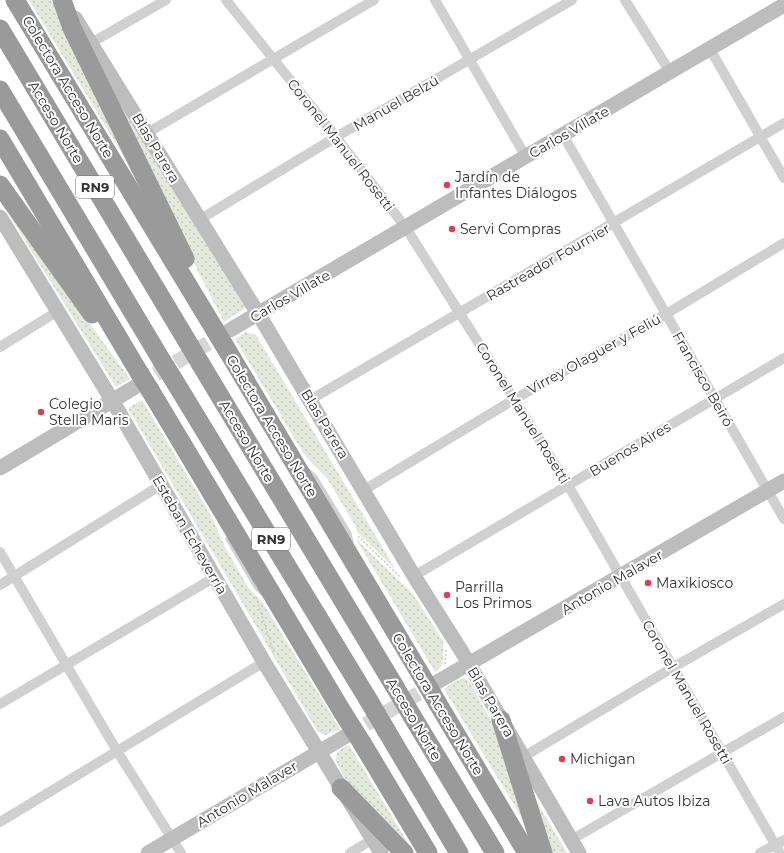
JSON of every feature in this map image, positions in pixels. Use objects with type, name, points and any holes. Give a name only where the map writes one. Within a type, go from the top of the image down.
[{"type":"highway","name":"Colectora Acceso Norte","points":[[15,0],[222,330],[227,350],[355,565],[435,676],[438,704],[527,853]]},
{"type":"highway","points":[[63,0],[72,28],[192,274],[222,330]]},
{"type":"highway","name":"Acceso Norte","points":[[0,29],[495,853]]},
{"type":"highway","name":"RN9","points":[[0,90],[162,361],[369,701],[459,853]]},
{"type":"highway","points":[[0,139],[141,381],[217,501],[344,713],[354,740],[428,853]]},
{"type":"highway","points":[[0,185],[141,381]]},
{"type":"highway","points":[[501,720],[543,853]]},
{"type":"highway","points":[[341,788],[404,853]]},
{"type":"street","name":"Blas Parera","points":[[63,0],[259,315],[414,576],[469,664],[575,847]]},
{"type":"street","points":[[91,43],[166,0]]},
{"type":"street","name":"Coronel Manuel Rosetti","points":[[226,0],[336,137],[406,228],[513,400],[568,485],[672,668],[722,753],[780,846]]},
{"type":"street","points":[[147,133],[374,0]]},
{"type":"street","points":[[435,0],[526,157]]},
{"type":"street","name":"Manuel Belzú","points":[[199,220],[336,137],[572,0]]},
{"type":"street","points":[[625,0],[670,72]]},
{"type":"street","name":"Carlos Villate","points":[[222,330],[259,315],[710,49],[780,4]]},
{"type":"street","points":[[710,49],[784,178]]},
{"type":"street","name":"Rastreador Fournier","points":[[310,400],[613,225],[784,124]]},
{"type":"street","name":"Francisco Beiró","points":[[563,135],[613,225],[666,314],[784,520]]},
{"type":"street","name":"Esteban Echeverría","points":[[1,220],[112,400],[264,662],[381,853]]},
{"type":"street","name":"Virrey Olaguer y Feliú","points":[[364,490],[513,400],[666,314],[784,242]]},
{"type":"street","points":[[0,347],[58,311]]},
{"type":"street","name":"Buenos Aires","points":[[414,576],[784,358]]},
{"type":"street","points":[[0,468],[141,381]]},
{"type":"street","name":"Antonio Malaver","points":[[435,676],[469,664],[784,481]]},
{"type":"street","points":[[0,585],[161,485]]},
{"type":"street","points":[[0,552],[117,751],[181,853]]},
{"type":"street","points":[[0,704],[215,577]]},
{"type":"street","points":[[523,757],[672,668],[784,604]]},
{"type":"street","points":[[0,822],[264,662]]},
{"type":"street","points":[[575,847],[722,753],[784,716]]},
{"type":"street","name":"Antonio Malaver","points":[[148,853],[318,752],[354,740]]},
{"type":"street","points":[[350,853],[373,840]]},
{"type":"street","points":[[760,853],[780,846]]},
{"type":"lane","points":[[217,501],[221,521]]},
{"type":"lane","points":[[225,534],[256,587],[282,609]]},
{"type":"path","points":[[435,676],[446,646]]},
{"type":"shaded area","points":[[29,0],[51,0],[155,208]]},
{"type":"shaded area","points":[[105,81],[245,304],[245,308],[224,322],[182,240]]},
{"type":"shaded area","points":[[0,200],[130,379],[116,387]]},
{"type":"shaded area","points":[[246,332],[256,335],[396,570],[357,532],[355,525],[326,477],[305,456],[235,339]]},
{"type":"shaded area","points":[[142,400],[212,517],[225,547],[248,587],[263,603],[340,729],[326,735],[318,732],[128,408]]},
{"type":"shaded area","points":[[356,539],[413,594],[443,641],[443,662],[440,668],[435,672]]},
{"type":"shaded area","points":[[464,678],[469,681],[500,737],[533,836],[444,689],[455,681]]},
{"type":"shaded area","points":[[349,745],[414,853],[410,853],[351,790],[336,761],[336,755],[341,749]]},
{"type":"shaded area","points":[[525,782],[567,853],[550,853]]},
{"type":"tunnel","points":[[136,386],[227,332]]},
{"type":"tunnel","points":[[346,736],[438,682]]},
{"type":"place","name":"Jardín de Infantes Diálogos","points":[[447,185]]},
{"type":"place","name":"Servi Compras","points":[[452,229]]},
{"type":"place","name":"Colegio Stella Maris","points":[[41,412]]},
{"type":"place","name":"Maxikiosco","points":[[648,583]]},
{"type":"place","name":"Parrilla Los Primos","points":[[447,595]]},
{"type":"place","name":"Michigan","points":[[562,759]]},
{"type":"place","name":"Lava Autos Ibiza","points":[[590,801]]}]
